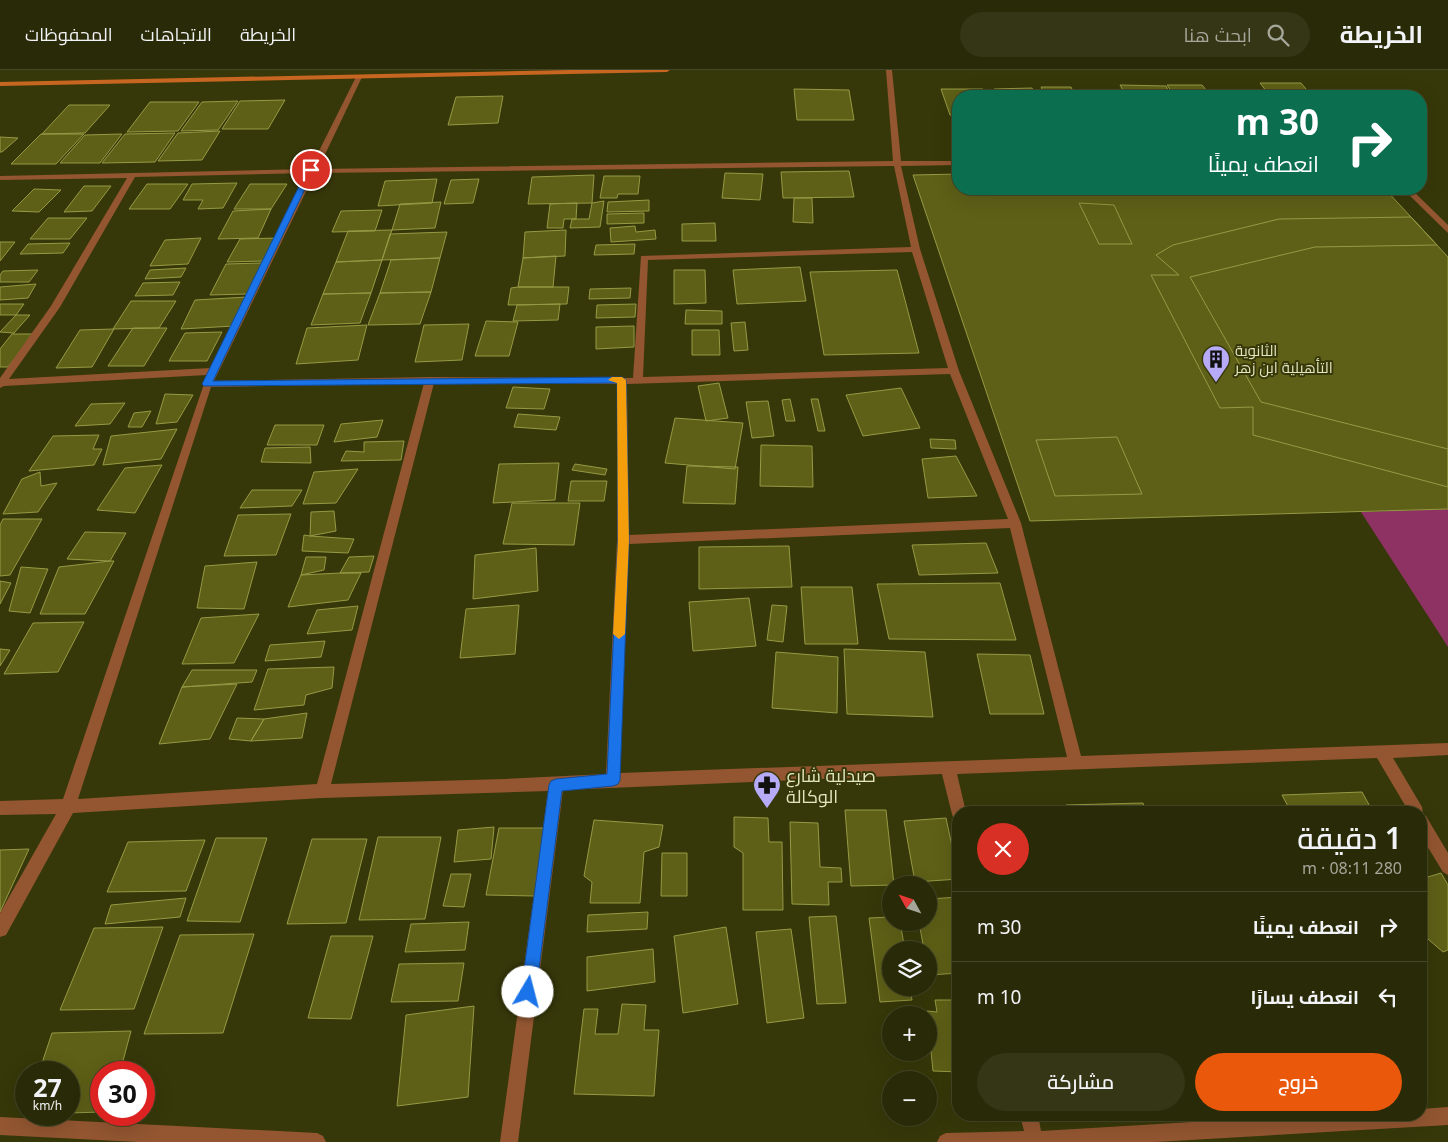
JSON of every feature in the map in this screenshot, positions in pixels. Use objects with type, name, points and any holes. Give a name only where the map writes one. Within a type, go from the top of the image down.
[{"type":"main road","points":[[0,84],[667,70]]},
{"type":"street","points":[[889,70],[897,164],[916,249],[954,371],[1015,523],[1075,762]]},
{"type":"street","points":[[0,929],[68,807],[207,384],[311,170],[359,77]]},
{"type":"street","points":[[0,178],[311,170],[952,163]]},
{"type":"street","points":[[1,384],[54,307],[132,175]]},
{"type":"street","points":[[1413,195],[1448,230]]},
{"type":"street","points":[[638,381],[644,258],[916,249]]},
{"type":"street","points":[[1,384],[214,371]]},
{"type":"street","points":[[207,384],[430,380],[638,381],[954,371]]},
{"type":"street","points":[[322,791],[430,380]]},
{"type":"street","points":[[613,780],[623,540],[622,380]]},
{"type":"street","points":[[623,540],[1015,523]]},
{"type":"street","points":[[0,808],[68,807],[322,791],[556,785],[613,780],[1448,749]]},
{"type":"street","points":[[1381,751],[1413,806]]},
{"type":"street","points":[[948,768],[957,806]]},
{"type":"street","points":[[509,1142],[556,785]]},
{"type":"street","points":[[1427,831],[1448,867]]},
{"type":"street","points":[[1427,1117],[1448,1116]]},
{"type":"street","points":[[1030,1121],[1035,1141]]},
{"type":"street","points":[[946,1142],[1035,1141],[1365,1121]]},
{"type":"street","points":[[0,1126],[317,1142]]},
{"type":"shaded area","points":[[1448,509],[1448,647],[1361,512]]},
{"type":"building","points":[[1260,83],[1301,83],[1307,90],[1265,90]]},
{"type":"building","points":[[1120,85],[1166,86],[1168,90],[1123,90]]},
{"type":"building","points":[[1167,85],[1202,85],[1206,90],[1171,90]]},
{"type":"building","points":[[1041,87],[1071,87],[1072,90],[1042,90]]},
{"type":"building","points":[[1032,88],[1033,90],[995,90]]},
{"type":"building","points":[[794,89],[849,90],[854,120],[797,120]]},
{"type":"building","points":[[941,89],[983,89],[952,90],[952,115],[950,115]]},
{"type":"building","points":[[503,96],[498,123],[448,125],[456,97]]},
{"type":"building","points":[[285,100],[268,129],[222,129],[240,101]]},
{"type":"building","points":[[238,101],[218,130],[181,131],[202,102]]},
{"type":"building","points":[[150,102],[199,102],[178,131],[127,132]]},
{"type":"building","points":[[69,105],[110,105],[85,133],[42,134]]},
{"type":"building","points":[[220,131],[202,160],[158,161],[178,133]]},
{"type":"building","points":[[175,133],[155,162],[102,163],[125,134]]},
{"type":"building","points":[[41,134],[84,134],[56,164],[11,164]]},
{"type":"building","points":[[122,134],[100,163],[60,163],[85,135]]},
{"type":"building","points":[[0,137],[18,138],[0,152]]},
{"type":"building","points":[[849,171],[854,197],[783,198],[781,172]]},
{"type":"building","points":[[725,173],[763,174],[760,200],[722,198]]},
{"type":"building","name":"الثانوية التأهيلية ابن زهر","points":[[952,174],[952,195],[1391,195],[1448,257],[1448,509],[1030,521],[913,175]]},
{"type":"building","points":[[594,175],[592,203],[528,204],[532,177]]},
{"type":"building","points":[[604,176],[640,176],[638,194],[618,194],[617,198],[600,198]]},
{"type":"building","points":[[437,179],[432,203],[378,206],[385,181]]},
{"type":"building","points":[[479,179],[473,203],[444,204],[451,180]]},
{"type":"building","points":[[237,183],[223,208],[198,209],[203,200],[183,200],[192,184]]},
{"type":"building","points":[[147,184],[188,184],[170,209],[129,209]]},
{"type":"building","points":[[250,184],[287,184],[271,209],[234,209]]},
{"type":"building","points":[[84,186],[111,186],[92,211],[64,212]]},
{"type":"building","points":[[34,189],[61,190],[39,212],[12,211]]},
{"type":"building","points":[[794,198],[812,198],[813,223],[793,222]]},
{"type":"building","points":[[649,200],[649,211],[607,212],[608,202]]},
{"type":"building","points":[[604,201],[600,227],[570,228],[572,219],[589,219],[592,203]]},
{"type":"building","points":[[441,202],[435,228],[392,230],[400,204]]},
{"type":"building","points":[[577,203],[576,219],[564,219],[563,228],[547,228],[550,204]]},
{"type":"building","points":[[1079,203],[1114,205],[1132,244],[1099,244]]},
{"type":"building","points":[[271,209],[258,238],[218,239],[233,211]]},
{"type":"building","points":[[382,210],[375,231],[332,232],[341,211]]},
{"type":"building","points":[[644,213],[644,223],[607,224],[607,214]]},
{"type":"building","points":[[1411,217],[1437,245],[1315,247],[1190,277],[1261,402],[1448,449],[1448,487],[1253,435],[1253,407],[1220,408],[1151,275],[1179,275],[1156,255],[1173,245],[1279,219]]},
{"type":"building","points":[[48,218],[87,218],[70,239],[30,239]]},
{"type":"building","points":[[715,223],[716,241],[682,241],[682,224]]},
{"type":"building","points":[[635,226],[636,232],[655,230],[656,239],[611,242],[610,228]]},
{"type":"building","points":[[392,230],[382,260],[336,262],[348,231]]},
{"type":"building","points":[[566,230],[565,256],[523,258],[525,232]]},
{"type":"building","points":[[447,232],[440,258],[382,260],[390,234]]},
{"type":"building","points":[[201,238],[188,264],[150,266],[165,240]]},
{"type":"building","points":[[277,238],[265,261],[227,262],[240,239]]},
{"type":"building","points":[[0,242],[15,242],[0,261]]},
{"type":"building","points":[[70,243],[63,253],[20,254],[28,244]]},
{"type":"building","points":[[635,244],[634,254],[594,255],[596,245]]},
{"type":"building","points":[[556,256],[553,287],[518,287],[523,258]]},
{"type":"building","points":[[440,258],[431,292],[380,293],[391,260]]},
{"type":"building","points":[[382,260],[371,293],[323,294],[336,262]]},
{"type":"building","points":[[263,263],[248,294],[210,295],[226,264]]},
{"type":"building","points":[[800,267],[806,301],[737,304],[733,270]]},
{"type":"building","points":[[186,268],[181,277],[145,279],[150,270]]},
{"type":"building","points":[[38,270],[29,282],[0,282],[0,275],[3,271]]},
{"type":"building","points":[[674,270],[705,270],[706,303],[674,304]]},
{"type":"building","points":[[897,270],[919,353],[824,355],[810,272]]},
{"type":"building","points":[[180,282],[173,295],[135,296],[143,283]]},
{"type":"building","points":[[36,284],[28,298],[0,300],[0,287]]},
{"type":"building","points":[[569,287],[567,304],[508,305],[511,288]]},
{"type":"building","points":[[631,288],[630,298],[589,299],[590,289]]},
{"type":"building","points":[[431,292],[420,324],[368,325],[380,293]]},
{"type":"building","points":[[371,293],[360,323],[311,325],[323,294]]},
{"type":"building","points":[[247,297],[234,326],[181,329],[195,300]]},
{"type":"building","points":[[131,301],[176,301],[159,328],[113,329]]},
{"type":"building","points":[[0,304],[24,304],[16,315],[0,315]]},
{"type":"building","points":[[560,304],[558,320],[513,321],[517,305]]},
{"type":"building","points":[[636,304],[635,317],[596,318],[597,305]]},
{"type":"building","points":[[686,310],[722,311],[722,324],[685,324]]},
{"type":"building","points":[[16,315],[30,315],[14,333],[0,332]]},
{"type":"building","points":[[486,321],[518,322],[509,356],[475,356]]},
{"type":"building","points":[[745,322],[748,350],[734,351],[731,323]]},
{"type":"building","points":[[469,324],[462,360],[415,362],[424,325]]},
{"type":"building","points":[[367,325],[358,360],[296,364],[307,328]]},
{"type":"building","points":[[634,326],[634,347],[596,349],[596,327]]},
{"type":"building","points":[[133,328],[167,328],[144,366],[108,366]]},
{"type":"building","points":[[114,329],[92,367],[56,368],[80,330]]},
{"type":"building","points":[[692,330],[719,330],[720,355],[692,355]]},
{"type":"building","points":[[222,332],[207,361],[169,361],[185,333]]},
{"type":"building","points":[[12,334],[34,334],[8,367],[0,367],[0,349]]},
{"type":"building","points":[[719,383],[728,418],[706,421],[698,386]]},
{"type":"building","points":[[513,387],[550,389],[544,409],[506,408]]},
{"type":"building","points":[[901,388],[920,428],[863,436],[846,395]]},
{"type":"building","points":[[165,394],[193,395],[177,422],[156,424]]},
{"type":"building","points":[[790,399],[795,421],[786,421],[782,400]]},
{"type":"building","points":[[811,399],[818,399],[825,431],[818,431]]},
{"type":"building","points":[[768,401],[774,436],[752,438],[746,402]]},
{"type":"building","points":[[125,403],[110,424],[75,426],[91,404]]},
{"type":"building","points":[[151,411],[142,427],[128,427],[134,413]]},
{"type":"building","points":[[518,414],[560,417],[556,430],[514,427]]},
{"type":"building","points":[[675,418],[743,423],[735,469],[665,463]]},
{"type":"building","points":[[383,420],[377,437],[334,442],[341,424]]},
{"type":"building","points":[[275,425],[324,425],[317,445],[267,445]]},
{"type":"building","points":[[177,429],[161,459],[103,465],[111,436]]},
{"type":"building","points":[[99,435],[93,449],[102,449],[94,465],[29,471],[53,436]]},
{"type":"building","points":[[1117,437],[1142,494],[1055,496],[1036,440]]},
{"type":"building","points":[[930,439],[955,440],[956,449],[931,448]]},
{"type":"building","points":[[404,441],[401,460],[341,461],[346,451],[364,452],[364,442]]},
{"type":"building","points":[[761,445],[812,446],[813,487],[760,486]]},
{"type":"building","points":[[310,447],[311,463],[261,462],[265,448]]},
{"type":"building","points":[[956,456],[977,496],[928,498],[922,459]]},
{"type":"building","points":[[559,463],[555,500],[493,503],[499,464]]},
{"type":"building","points":[[575,464],[607,469],[605,475],[572,470]]},
{"type":"building","points":[[162,465],[135,513],[97,510],[125,468]]},
{"type":"building","points":[[687,466],[738,467],[735,504],[683,503]]},
{"type":"building","points":[[358,469],[336,503],[303,504],[314,472]]},
{"type":"building","points":[[40,472],[41,486],[57,483],[38,512],[3,514],[22,479]]},
{"type":"building","points":[[571,481],[607,481],[604,501],[568,501]]},
{"type":"building","points":[[252,490],[302,490],[292,506],[240,508]]},
{"type":"building","points":[[512,503],[580,503],[574,545],[503,544]]},
{"type":"building","points":[[334,511],[336,531],[310,536],[311,512]]},
{"type":"building","points":[[291,514],[276,555],[224,556],[238,515]]},
{"type":"building","points":[[3,519],[42,519],[10,575],[0,576],[0,525]]},
{"type":"building","points":[[85,532],[126,533],[110,561],[67,559]]},
{"type":"building","points":[[304,535],[354,539],[348,553],[302,551]]},
{"type":"building","points":[[986,543],[998,573],[919,575],[912,545]]},
{"type":"building","points":[[789,546],[792,587],[699,589],[699,547]]},
{"type":"building","points":[[536,548],[538,591],[473,599],[475,555]]},
{"type":"building","points":[[374,556],[369,572],[340,573],[349,557]]},
{"type":"building","points":[[306,557],[326,557],[324,570],[301,575]]},
{"type":"building","points":[[114,561],[85,614],[40,614],[59,567]]},
{"type":"building","points":[[257,562],[244,609],[197,608],[205,566]]},
{"type":"building","points":[[21,567],[48,569],[30,613],[9,611]]},
{"type":"building","points":[[361,573],[348,600],[288,607],[301,575]]},
{"type":"building","points":[[0,581],[11,583],[0,604]]},
{"type":"building","points":[[1000,583],[1016,640],[889,639],[877,584]]},
{"type":"building","points":[[801,587],[852,587],[858,644],[805,644]]},
{"type":"building","points":[[749,598],[756,646],[693,651],[689,602]]},
{"type":"building","points":[[519,605],[515,654],[460,658],[466,609]]},
{"type":"building","points":[[772,605],[787,606],[783,642],[767,640]]},
{"type":"building","points":[[358,606],[352,630],[307,634],[317,610]]},
{"type":"building","points":[[259,614],[234,663],[182,664],[201,618]]},
{"type":"building","points":[[84,622],[58,672],[4,674],[33,623]]},
{"type":"building","points":[[325,641],[321,657],[265,661],[270,645]]},
{"type":"building","points":[[0,649],[10,650],[0,666]]},
{"type":"building","points":[[844,649],[925,652],[933,717],[847,714]]},
{"type":"building","points":[[776,652],[838,657],[837,713],[772,708]]},
{"type":"building","points":[[977,654],[1030,655],[1044,714],[990,714]]},
{"type":"building","points":[[334,667],[332,688],[306,695],[304,705],[254,710],[268,669]]},
{"type":"building","points":[[192,670],[257,670],[252,682],[182,687]]},
{"type":"building","points":[[237,684],[210,739],[159,744],[182,687]]},
{"type":"building","points":[[307,713],[302,738],[251,741],[264,719]]},
{"type":"building","points":[[237,718],[264,719],[251,741],[229,739]]},
{"type":"building","points":[[1362,792],[1370,806],[1288,806],[1282,795]]},
{"type":"building","points":[[1143,803],[1144,806],[1066,806]]},
{"type":"building","points":[[845,810],[886,810],[893,876],[882,876],[882,885],[851,886]]},
{"type":"building","points":[[734,817],[768,818],[769,842],[782,842],[783,910],[743,910],[743,853],[734,847]]},
{"type":"building","points":[[946,818],[952,846],[952,879],[938,880],[938,876],[914,876],[904,821]]},
{"type":"building","points":[[594,820],[663,825],[659,847],[644,852],[640,903],[590,903],[592,882],[584,876]]},
{"type":"building","points":[[790,822],[818,823],[820,867],[841,868],[842,882],[828,882],[829,905],[792,904]]},
{"type":"building","points":[[494,827],[491,859],[454,862],[458,830]]},
{"type":"building","points":[[499,828],[545,828],[535,896],[486,895]]},
{"type":"building","points":[[378,837],[441,837],[425,919],[359,920]]},
{"type":"building","points":[[216,838],[267,838],[240,922],[187,921]]},
{"type":"building","points":[[312,839],[367,839],[346,923],[287,924]]},
{"type":"building","points":[[205,840],[186,891],[107,892],[128,842]]},
{"type":"building","points":[[29,849],[0,912],[0,850]]},
{"type":"building","points":[[662,853],[687,853],[687,896],[661,896]]},
{"type":"building","points":[[1441,873],[1448,885],[1448,950],[1443,952],[1427,938],[1427,877]]},
{"type":"building","points":[[451,874],[471,874],[464,907],[443,906]]},
{"type":"building","points":[[952,897],[952,973],[937,974],[937,941],[922,941],[921,931],[938,931],[938,898]]},
{"type":"building","points":[[186,898],[180,917],[105,924],[111,905]]},
{"type":"building","points":[[648,912],[647,929],[587,932],[588,915]]},
{"type":"building","points":[[836,916],[846,1003],[817,1004],[809,917]]},
{"type":"building","points":[[882,917],[882,931],[902,931],[903,941],[882,941],[882,996],[911,996],[912,1000],[880,1002],[869,918]]},
{"type":"building","points":[[469,922],[465,950],[405,952],[411,924]]},
{"type":"building","points":[[163,927],[134,1009],[60,1010],[94,928]]},
{"type":"building","points":[[726,927],[738,1004],[683,1013],[674,936]]},
{"type":"building","points":[[791,929],[804,1018],[767,1023],[756,932]]},
{"type":"building","points":[[254,934],[223,1033],[144,1034],[180,935]]},
{"type":"building","points":[[331,936],[373,936],[351,1019],[308,1018]]},
{"type":"building","points":[[653,949],[655,982],[587,991],[587,957]]},
{"type":"building","points":[[464,963],[458,1001],[391,1002],[399,964]]},
{"type":"building","points":[[935,1000],[952,1000],[952,1072],[933,1071],[932,1061],[937,1061],[937,1006]]},
{"type":"building","points":[[622,1004],[646,1005],[644,1030],[659,1030],[654,1096],[574,1094],[584,1009],[598,1009],[595,1034],[618,1034]]},
{"type":"building","points":[[474,1006],[468,1097],[397,1106],[406,1015]]},
{"type":"building","points":[[131,1031],[123,1061],[90,1061],[90,1112],[80,1113],[80,1061],[43,1061],[52,1033]]},
{"type":"slow traffic","points":[[612,380],[622,380],[623,540],[619,634]]},
{"type":"place","name":"الثانوية التأهيلية ابن زهر","points":[[1216,383]]},
{"type":"place","name":"صيدلية شارع الوكالة","points":[[767,809]]},
{"type":"route","points":[[311,170],[207,384],[430,380],[622,380],[623,540],[613,780],[556,785],[528,992]]}]
